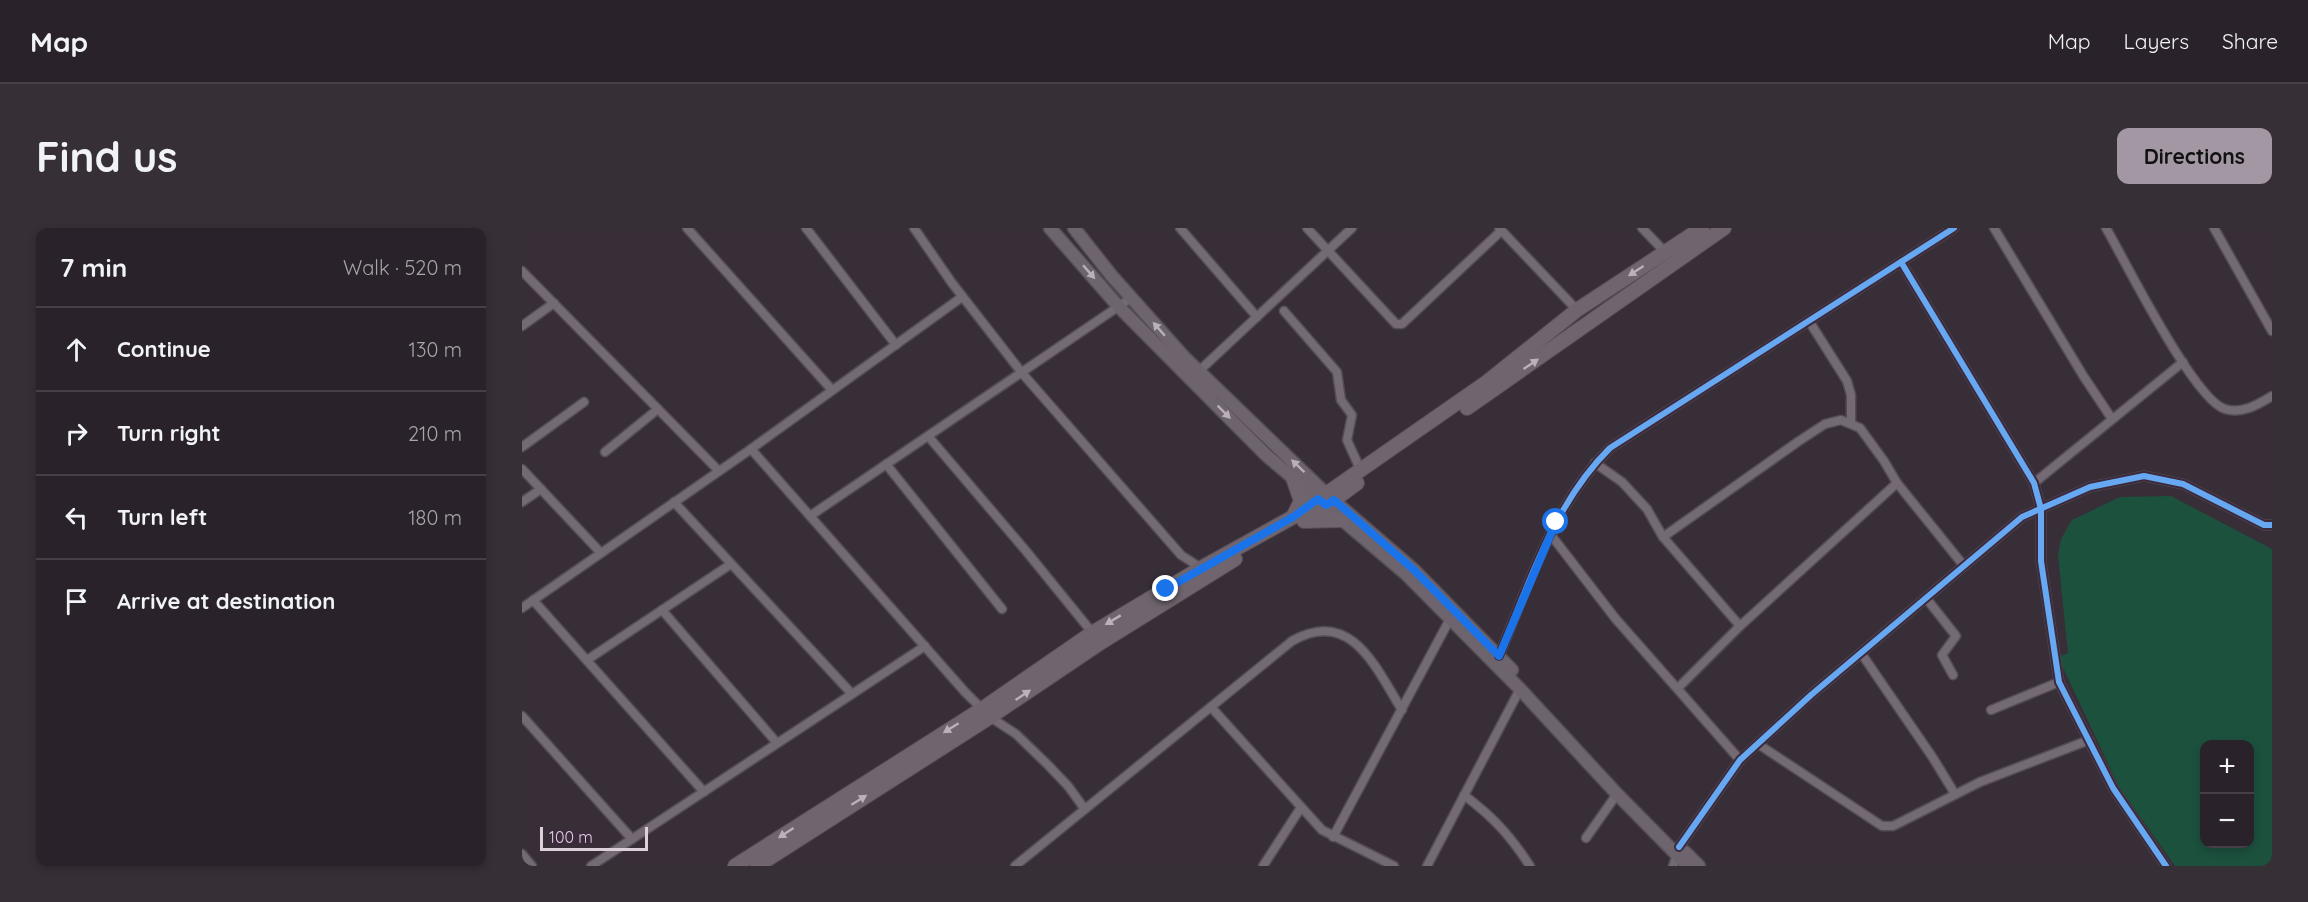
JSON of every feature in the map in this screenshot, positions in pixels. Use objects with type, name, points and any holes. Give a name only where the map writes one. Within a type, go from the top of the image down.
[{"type":"main road","points":[[1050,228],[1119,307],[1266,455],[1293,478],[1326,499],[1342,520],[1406,574],[1520,689],[1617,794],[1688,866]]},
{"type":"main road","points":[[1074,228],[1111,275],[1184,357],[1326,499],[1414,570],[1499,656],[1637,804],[1676,856],[1699,866]]},
{"type":"main road","points":[[1096,638],[1326,499],[1691,243],[1702,228]]},
{"type":"main road","points":[[1326,499],[1361,471],[1487,382],[1577,310],[1665,252],[1724,228]]},
{"type":"main road","points":[[1293,478],[1301,501],[1294,519]]},
{"type":"main road","points":[[757,866],[1201,568],[1294,519],[1342,520]]},
{"type":"main road","points":[[735,866],[986,713]]},
{"type":"street","points":[[687,228],[832,390]]},
{"type":"street","points":[[806,228],[896,345]]},
{"type":"street","points":[[914,228],[962,297],[1022,373],[1181,555],[1201,568]]},
{"type":"street","points":[[1179,228],[1257,317]]},
{"type":"street","points":[[1307,228],[1396,324],[1402,324],[1500,229],[1577,310]]},
{"type":"street","points":[[1199,371],[1352,228]]},
{"type":"street","points":[[1642,228],[1665,252]]},
{"type":"street","points":[[1499,656],[1556,522],[1595,463],[1610,448],[1954,228]]},
{"type":"street","points":[[1994,228],[2112,419]]},
{"type":"street","points":[[2106,228],[2183,362],[2208,398],[2223,409],[2239,411],[2253,407],[2272,396]]},
{"type":"street","points":[[2214,228],[2272,331]]},
{"type":"street","points":[[1901,262],[2034,483],[2041,509],[2041,561],[2059,682],[2113,788],[2166,866]]},
{"type":"street","points":[[522,271],[719,471]]},
{"type":"street","points":[[522,608],[751,449],[962,297]]},
{"type":"street","points":[[810,516],[1131,297]]},
{"type":"street","points":[[522,326],[554,303]]},
{"type":"street","points":[[1284,311],[1337,372],[1339,396],[1352,415],[1347,440],[1361,471]]},
{"type":"street","points":[[1809,321],[1847,381],[1851,395],[1851,422]]},
{"type":"street","points":[[2034,483],[2183,362]]},
{"type":"street","points":[[522,447],[584,402]]},
{"type":"street","points":[[605,452],[658,409]]},
{"type":"street","points":[[1663,537],[1799,441],[1825,424],[1841,420],[1851,422],[1860,428],[1897,483],[1964,566]]},
{"type":"street","points":[[928,436],[1026,551],[1096,638]]},
{"type":"street","points":[[751,449],[986,713],[1016,734],[1047,764],[1068,786],[1084,808]]},
{"type":"street","points":[[1595,463],[1622,482],[1647,509],[1663,537],[1740,626]]},
{"type":"street","points":[[886,464],[1002,609]]},
{"type":"street","points":[[522,469],[601,553]]},
{"type":"street","points":[[1676,856],[1740,760],[1811,695],[2022,517],[2090,487],[2144,476],[2183,484],[2265,525],[2272,525]]},
{"type":"street","points":[[1678,688],[1740,626],[1897,483]]},
{"type":"street","points":[[522,502],[541,489]]},
{"type":"street","points":[[674,502],[852,694]]},
{"type":"street","points":[[1551,535],[1615,618],[1740,760]]},
{"type":"street","points":[[587,660],[731,564]]},
{"type":"street","points":[[1926,598],[1956,636],[1942,655],[1953,675]]},
{"type":"street","points":[[533,600],[704,792]]},
{"type":"street","points":[[662,610],[777,743]]},
{"type":"street","points":[[1333,837],[1450,619]]},
{"type":"street","points":[[1017,865],[1084,808],[1292,641],[1308,632],[1322,630],[1344,635],[1359,645],[1402,710]]},
{"type":"street","points":[[591,866],[925,646]]},
{"type":"street","points":[[1861,653],[1955,794]]},
{"type":"street","points":[[1991,710],[2059,682]]},
{"type":"street","points":[[1427,866],[1520,689]]},
{"type":"street","points":[[1212,707],[1300,809],[1322,830],[1394,866]]},
{"type":"street","points":[[522,716],[632,839]]},
{"type":"street","points":[[1758,744],[1882,826],[1893,826],[1980,782],[2089,740]]},
{"type":"street","points":[[1586,838],[1617,794]]},
{"type":"street","points":[[1464,795],[1494,819],[1530,866]]},
{"type":"street","points":[[1263,866],[1300,809]]},
{"type":"street","points":[[522,854],[532,866]]},
{"type":"green space","points":[[2171,496],[2272,549],[2272,866],[2175,866],[2119,787],[2058,657],[2068,653],[2058,555],[2061,539],[2072,520],[2120,497]]},
{"type":"cycle path","points":[[1499,656],[1558,519],[1590,470],[1610,448],[1954,228]]},
{"type":"cycle path","points":[[1901,262],[2034,483],[2041,509],[2041,561],[2059,682],[2113,788],[2166,866]]},
{"type":"cycle path","points":[[1679,847],[1740,760],[1811,695],[2022,517],[2090,487],[2144,476],[2183,484],[2264,525],[2272,525]]},
{"type":"route","points":[[1166,589],[1293,517],[1318,499],[1326,505],[1334,500],[1414,570],[1499,656],[1556,522]]}]
